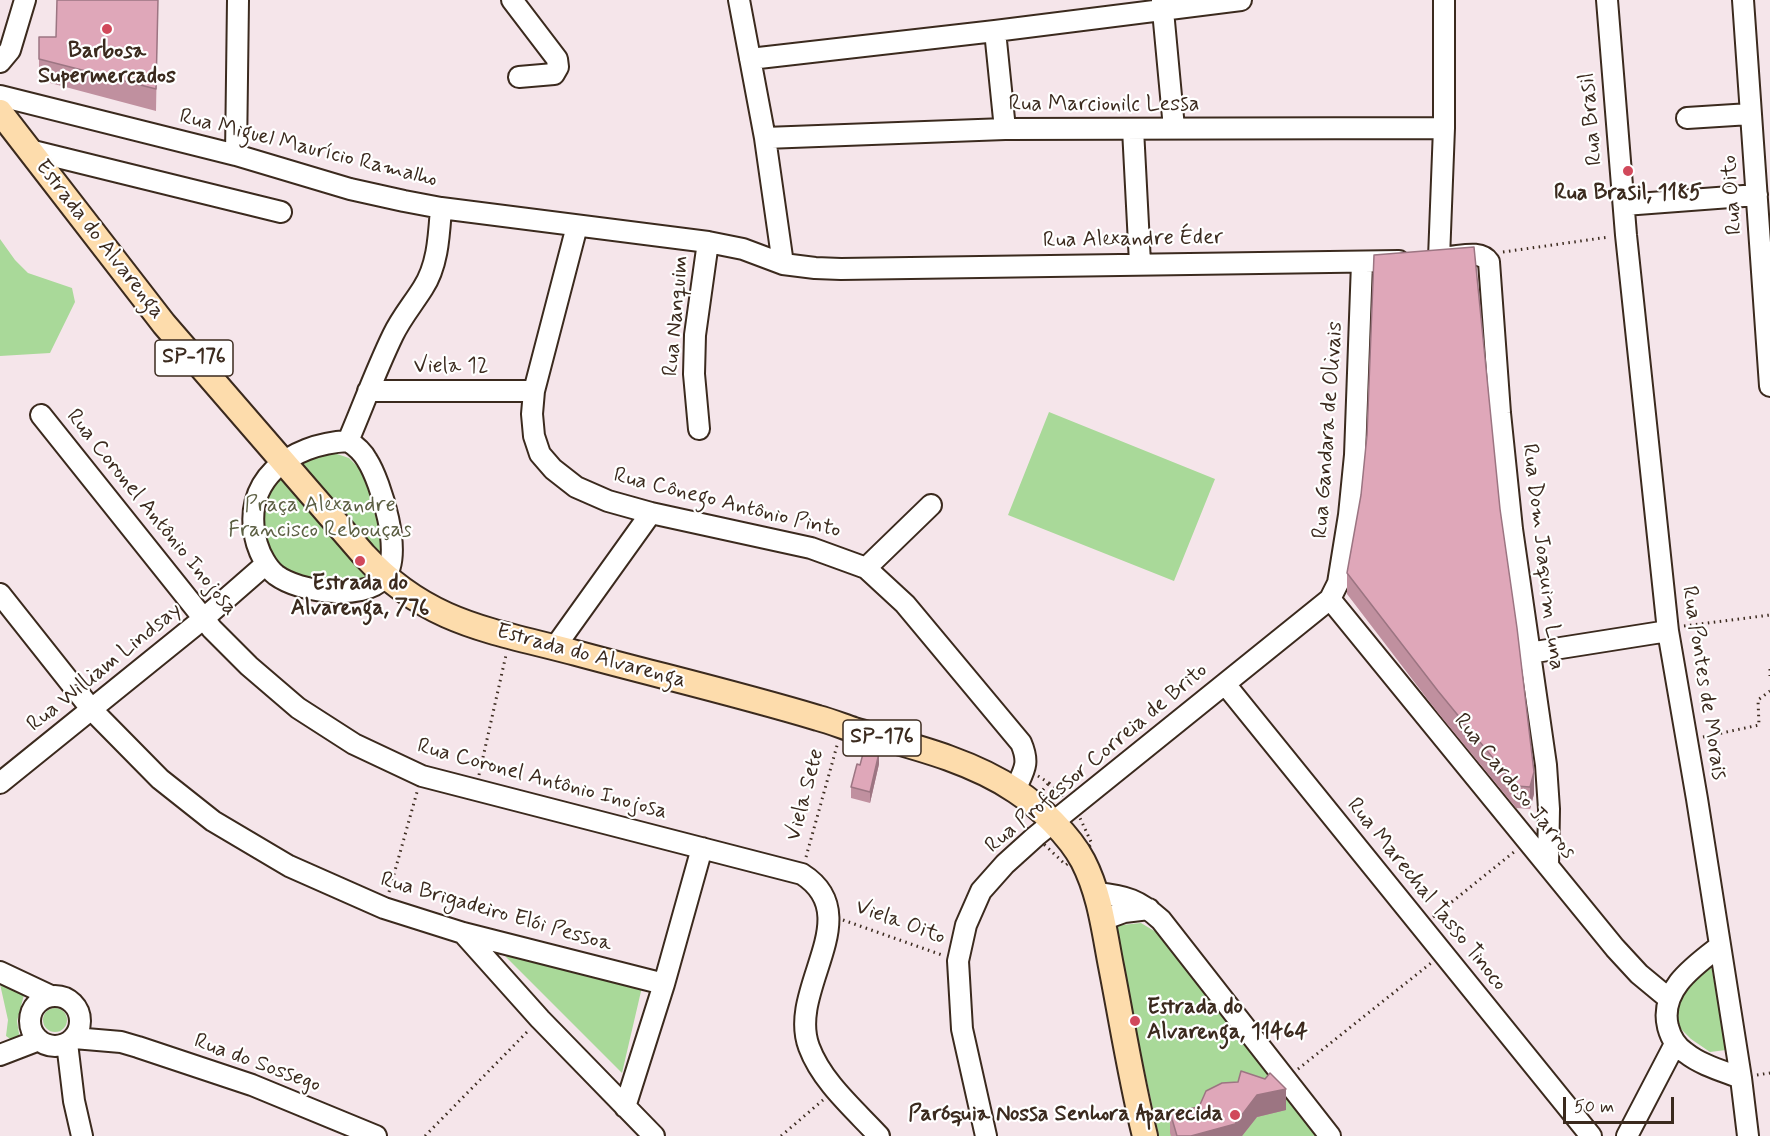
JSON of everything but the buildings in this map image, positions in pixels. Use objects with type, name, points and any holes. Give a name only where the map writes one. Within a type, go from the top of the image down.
[{"type":"main road","name":"Estrada do Alvarenga","points":[[0,112],[164,324],[385,577],[414,599],[449,618],[510,638],[555,647],[843,726],[953,760],[1015,790],[1054,823],[1079,855],[1097,893],[1145,1136]]},
{"type":"street","points":[[0,62],[10,50],[25,0]]},
{"type":"street","points":[[236,155],[238,0]]},
{"type":"street","points":[[512,0],[556,59],[558,67],[554,74],[519,77]]},
{"type":"street","points":[[739,0],[765,138],[783,264]]},
{"type":"street","points":[[750,59],[995,31],[1162,5],[1241,0]]},
{"type":"street","points":[[1439,258],[1444,128],[1444,0]]},
{"type":"street","name":"Rua Brasil","points":[[1607,0],[1626,235]]},
{"type":"street","name":"Rua Oito","points":[[1743,0],[1770,386]]},
{"type":"street","points":[[1162,5],[1174,128]]},
{"type":"street","points":[[995,31],[1005,129]]},
{"type":"street","name":"Rua Miguel Maurício Ramalho","points":[[0,96],[236,155],[350,189],[441,208],[708,242],[743,249],[783,264]]},
{"type":"street","points":[[1687,118],[1750,114]]},
{"type":"street","name":"Rua Marcionilc Lessa","points":[[765,138],[1005,129],[1444,128]]},
{"type":"street","points":[[1133,129],[1140,263]]},
{"type":"street","points":[[29,150],[281,212]]},
{"type":"street","points":[[1624,205],[1757,195]]},
{"type":"street","points":[[348,441],[399,323],[430,274],[436,254],[441,208]]},
{"type":"street","name":"Rua Cônego Antônio Pinto","points":[[577,226],[534,391],[532,414],[534,436],[540,454],[553,469],[576,487],[608,501],[651,513],[811,548],[866,568],[904,604],[1021,743],[1026,756],[1025,768],[1015,790]]},
{"type":"street","name":"Rua Pontes de Morais","points":[[1626,235],[1668,630],[1741,1078],[1748,1136]]},
{"type":"street","name":"Rua Nanquim","points":[[699,429],[694,374],[695,335],[708,242]]},
{"type":"street","name":"Rua Alexandre Éder","points":[[783,264],[841,269],[1140,263],[1362,263],[1483,256]]},
{"type":"street","name":"Rua Dom Joaquim Luna","points":[[1483,256],[1489,262],[1491,273],[1505,467],[1546,765],[1549,809],[1548,866]]},
{"type":"street","name":"Rua Gandara de Olivais","points":[[1330,599],[1338,583],[1350,515],[1355,455],[1362,263]]},
{"type":"street","name":"Viela 12","points":[[368,392],[534,391]]},
{"type":"street","name":"Rua Coronel Antônio Inojosa","points":[[41,415],[203,619],[249,666],[298,708],[354,744],[422,776],[802,874],[814,881],[824,895],[830,916]]},
{"type":"street","points":[[348,441],[357,446],[367,460],[386,505],[391,552],[389,567],[385,577],[373,586],[352,592],[334,592],[292,584],[275,574],[266,564],[258,544],[254,526],[257,496],[267,477],[282,461],[326,444],[348,441]]},
{"type":"street","points":[[866,568],[931,505]]},
{"type":"street","points":[[555,647],[651,513]]},
{"type":"street","name":"Rua William Lindsay","points":[[0,783],[203,619],[266,564]]},
{"type":"street","name":"Rua Brigadeiro Elói Pessoa","points":[[0,594],[92,710],[160,779],[213,821],[289,866],[384,908],[462,933],[664,984]]},
{"type":"street","name":"Rua Professor Correia de Brito","points":[[986,1136],[962,1029],[958,961],[966,925],[981,891],[1005,864],[1083,798],[1330,599]]},
{"type":"street","name":"Rua Cardoso Jarros","points":[[1330,599],[1615,948],[1639,974],[1668,998]]},
{"type":"street","points":[[1529,653],[1668,630]]},
{"type":"street","name":"Rua Marechal Tasso Tinoco","points":[[1225,684],[1591,1136]]},
{"type":"street","points":[[625,1107],[664,984],[702,848]]},
{"type":"street","points":[[1097,893],[1131,898],[1161,920],[1330,1136]]},
{"type":"street","points":[[1102,920],[1124,912],[1149,909]]},
{"type":"street","points":[[830,916],[827,937],[808,999],[805,1021],[808,1046],[835,1089],[879,1136]]},
{"type":"street","points":[[462,933],[540,1019],[654,1136]]},
{"type":"street","points":[[1720,946],[1684,976],[1668,998],[1667,1021],[1675,1044],[1686,1054],[1741,1078]]},
{"type":"street","points":[[0,972],[51,996]]},
{"type":"street","points":[[58,995],[72,1002],[80,1016],[81,1024],[58,1042],[33,1033],[30,1023],[35,1006],[42,999],[58,995]]},
{"type":"street","name":"Rua do Sossego","points":[[80,1016],[121,1042],[252,1085],[376,1136]]},
{"type":"street","points":[[58,1042],[82,1136]]},
{"type":"street","name":"Rua do Sossego","points":[[0,1055],[58,1042],[121,1042]]},
{"type":"street","points":[[1626,1136],[1675,1044]]},
{"type":"path","points":[[1483,256],[1626,235]]},
{"type":"path","points":[[1668,630],[1770,615]]},
{"type":"path","points":[[476,791],[510,638]]},
{"type":"path","points":[[1770,669],[1770,676]]},
{"type":"path","points":[[1687,740],[1759,725],[1758,700],[1770,692]]},
{"type":"path","name":"Viela Sete","points":[[802,874],[843,726]]},
{"type":"path","points":[[384,908],[422,776]]},
{"type":"path","points":[[1420,927],[1527,841]]},
{"type":"path","name":"Viela Oito","points":[[830,916],[958,961]]},
{"type":"path","points":[[1285,1079],[1442,954]]},
{"type":"path","points":[[425,1136],[540,1019]]},
{"type":"path","points":[[781,1136],[835,1089]]},
{"type":"green space","points":[[0,239],[28,273],[72,288],[75,302],[50,353],[0,356]]},
{"type":"green space","points":[[1049,412],[1215,479],[1174,581],[1008,515]]},
{"type":"green space","name":"Praça Alexandre Francisco Rebouças","points":[[331,452],[349,458],[365,474],[381,515],[385,557],[378,571],[356,582],[313,580],[289,574],[271,558],[259,526],[261,497],[284,469]]},
{"type":"green space","points":[[1141,923],[1161,935],[1320,1136],[1159,1136],[1113,926]]},
{"type":"green space","points":[[496,947],[642,987],[622,1073]]},
{"type":"green space","points":[[1711,964],[1726,1050],[1710,1052],[1691,1039],[1677,1025],[1680,990]]},
{"type":"green space","points":[[0,984],[24,995],[17,1021],[20,1040],[13,1041],[6,1036],[8,1020]]},
{"type":"green space","points":[[55,1008],[64,1011],[67,1020],[64,1029],[55,1032],[46,1029],[43,1020],[46,1011]]},
{"type":"place","name":"Barbosa Supermercados","points":[[107,29]]},
{"type":"place","name":"Rua Brasil, 1185","points":[[1628,171]]},
{"type":"place","name":"Estrada do Alvarenga, 776","points":[[360,561]]},
{"type":"place","name":"Estrada do Alvarenga, 11464","points":[[1135,1021]]},
{"type":"place","name":"Paróquia Nossa Senhora Aparecida","points":[[1235,1115]]}]
